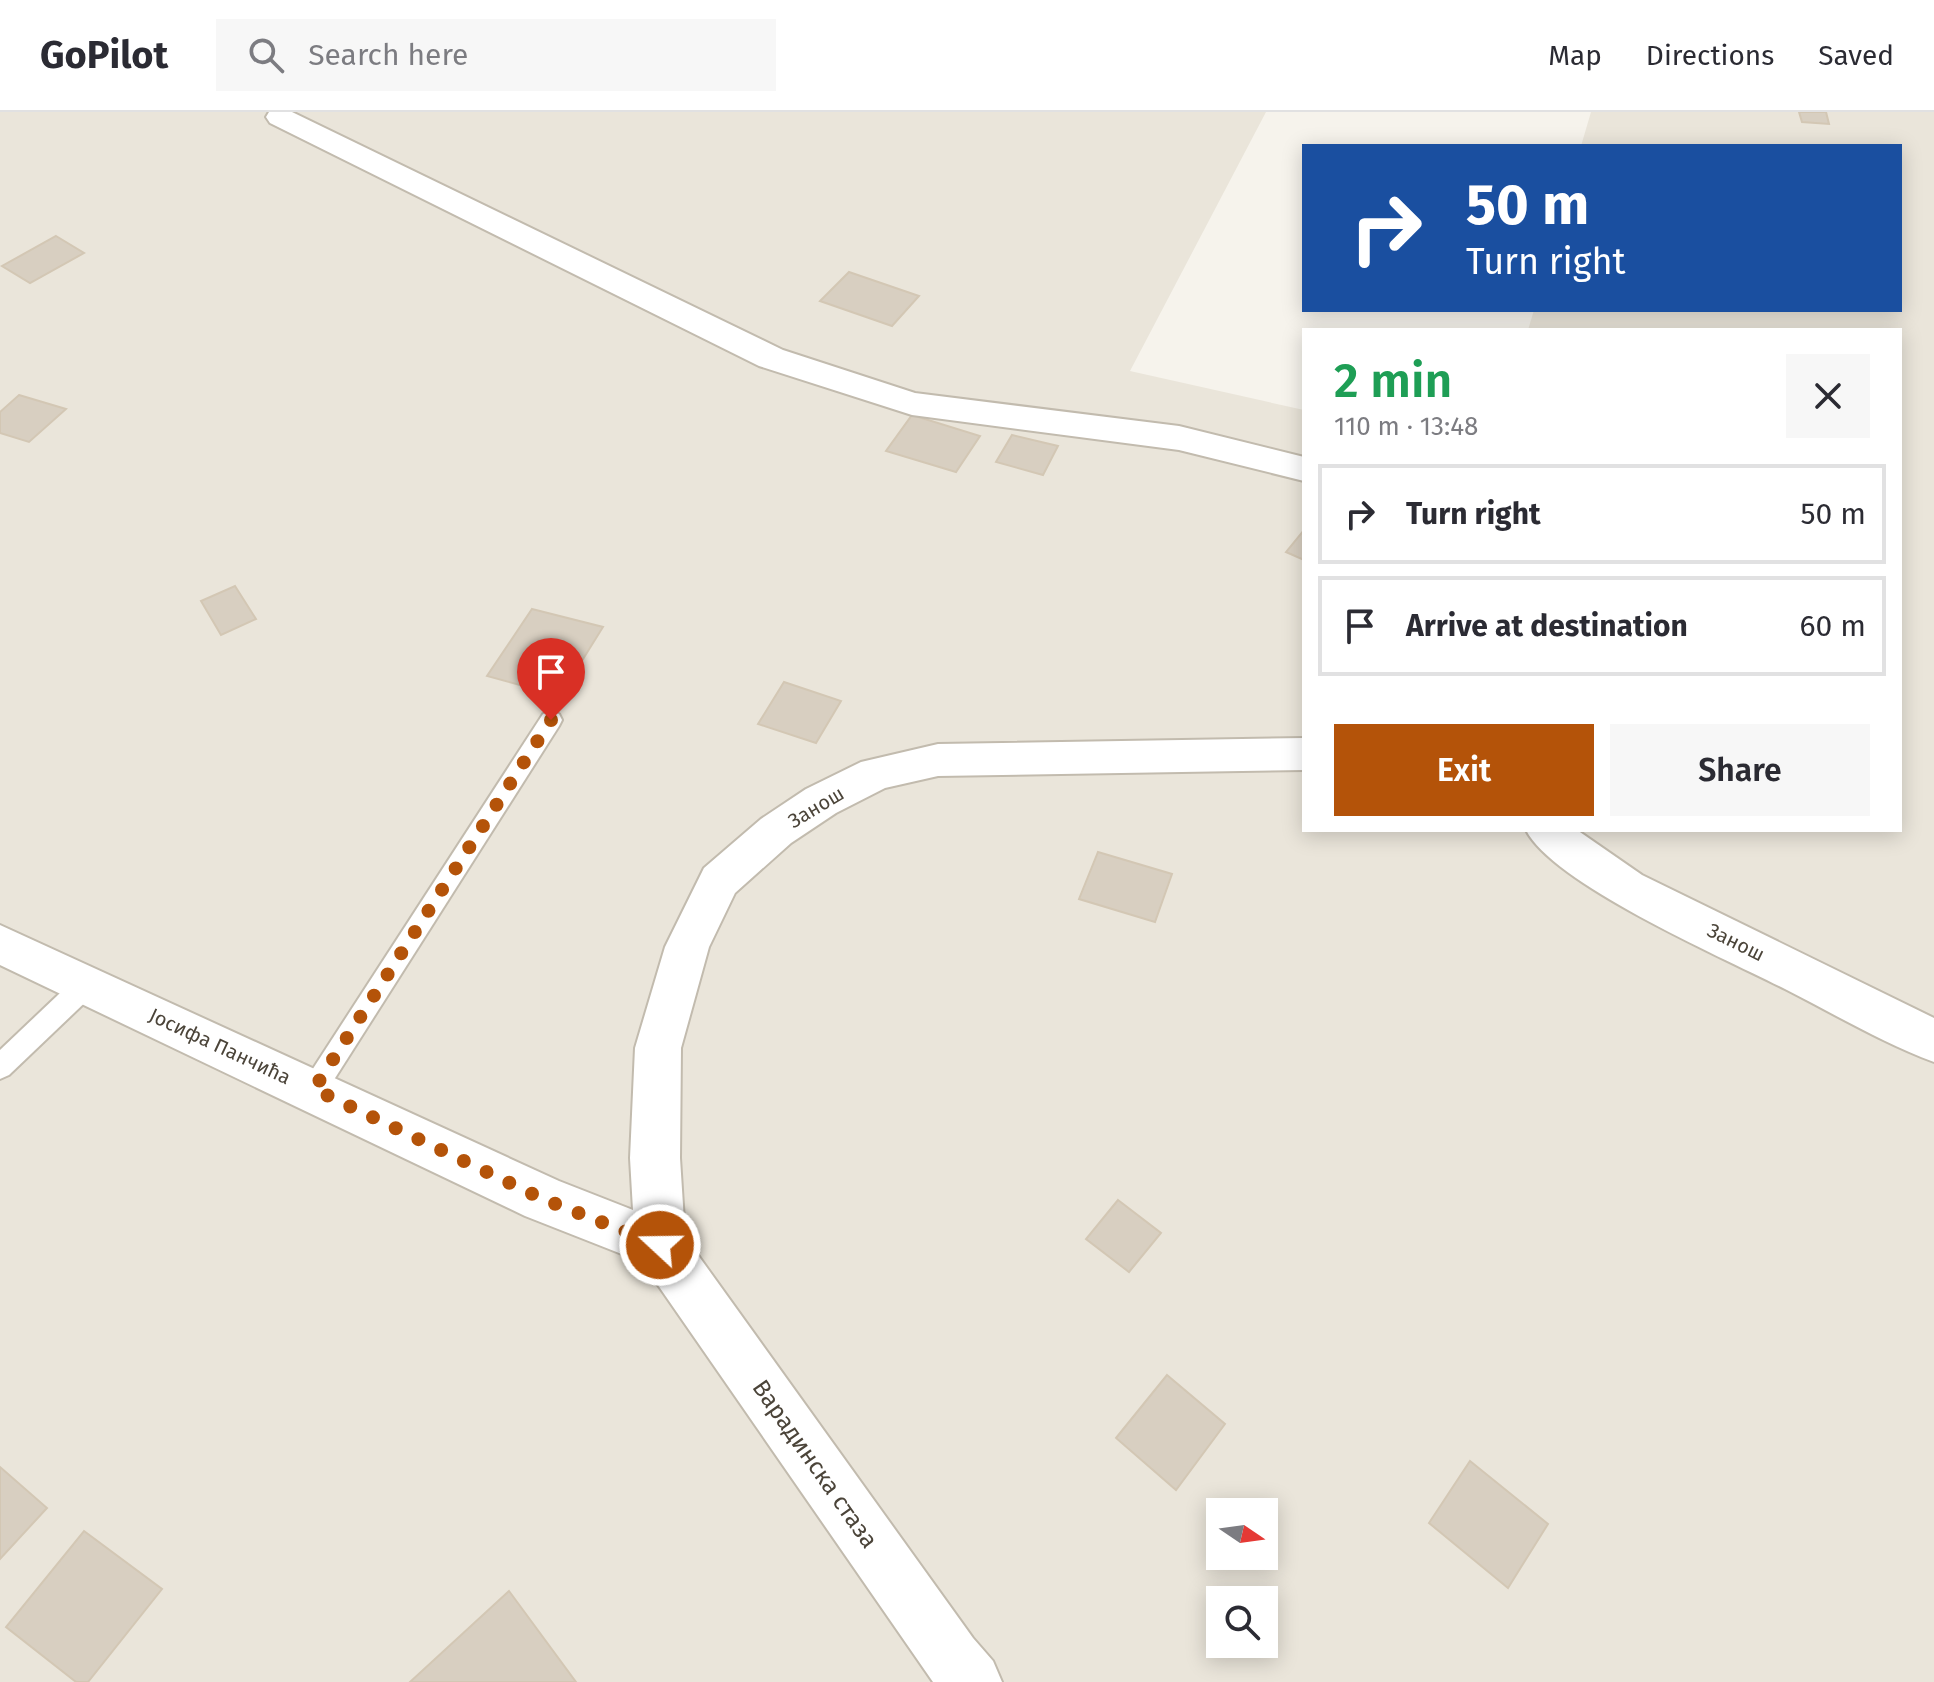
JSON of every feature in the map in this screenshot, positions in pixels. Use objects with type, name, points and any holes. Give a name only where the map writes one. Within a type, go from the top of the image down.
[{"type":"street","points":[[280,117],[771,358],[912,404],[1179,438],[1302,469]]},
{"type":"street","name":"Занош","points":[[660,1245],[655,1158],[658,1048],[670,1005],[687,947],[719,881],[776,831],[821,801],[876,774],[938,760],[1302,754]]},
{"type":"street","name":"Занош","points":[[1549,832],[1627,888],[1934,1041]]},
{"type":"street","name":"Јосифа Панчића","points":[[0,944],[543,1199],[660,1245]]},
{"type":"street","name":"Варадинска стаза","points":[[660,1245],[943,1646],[972,1682]]},
{"type":"lane","points":[[314,1089],[551,720]]},
{"type":"lane","points":[[0,1067],[87,984]]},
{"type":"shaded area","points":[[0,112],[1266,112],[1130,371],[1302,410],[1302,832],[1902,832],[1902,328],[1529,328],[1533,312],[1902,312],[1902,144],[1582,144],[1591,112],[1934,112],[1934,1682],[0,1682]]},
{"type":"building","points":[[1799,112],[1826,112],[1829,124],[1802,122]]},
{"type":"building","points":[[56,236],[84,253],[30,283],[2,266]]},
{"type":"building","points":[[849,272],[919,296],[892,326],[820,301]]},
{"type":"building","points":[[19,395],[66,409],[29,442],[0,433],[0,412]]},
{"type":"building","points":[[912,415],[980,436],[956,472],[886,451]]},
{"type":"building","points":[[1012,435],[1058,446],[1043,475],[996,462]]},
{"type":"building","points":[[1302,532],[1302,559],[1286,552]]},
{"type":"building","points":[[235,586],[256,619],[221,635],[201,601]]},
{"type":"building","points":[[532,609],[603,627],[560,696],[487,676]]},
{"type":"building","points":[[784,682],[841,701],[816,743],[758,724]]},
{"type":"building","points":[[1098,852],[1172,874],[1155,922],[1079,899]]},
{"type":"building","points":[[1118,1200],[1161,1233],[1129,1272],[1086,1239]]},
{"type":"building","points":[[1167,1375],[1225,1424],[1176,1490],[1116,1438]]},
{"type":"building","points":[[1470,1461],[1548,1524],[1508,1588],[1429,1523]]},
{"type":"building","points":[[0,1467],[47,1508],[0,1559]]},
{"type":"building","points":[[84,1531],[162,1589],[88,1682],[76,1682],[6,1627]]},
{"type":"building","points":[[509,1591],[576,1682],[410,1682]]},
{"type":"route","points":[[551,720],[314,1089],[543,1199],[660,1245]]}]
